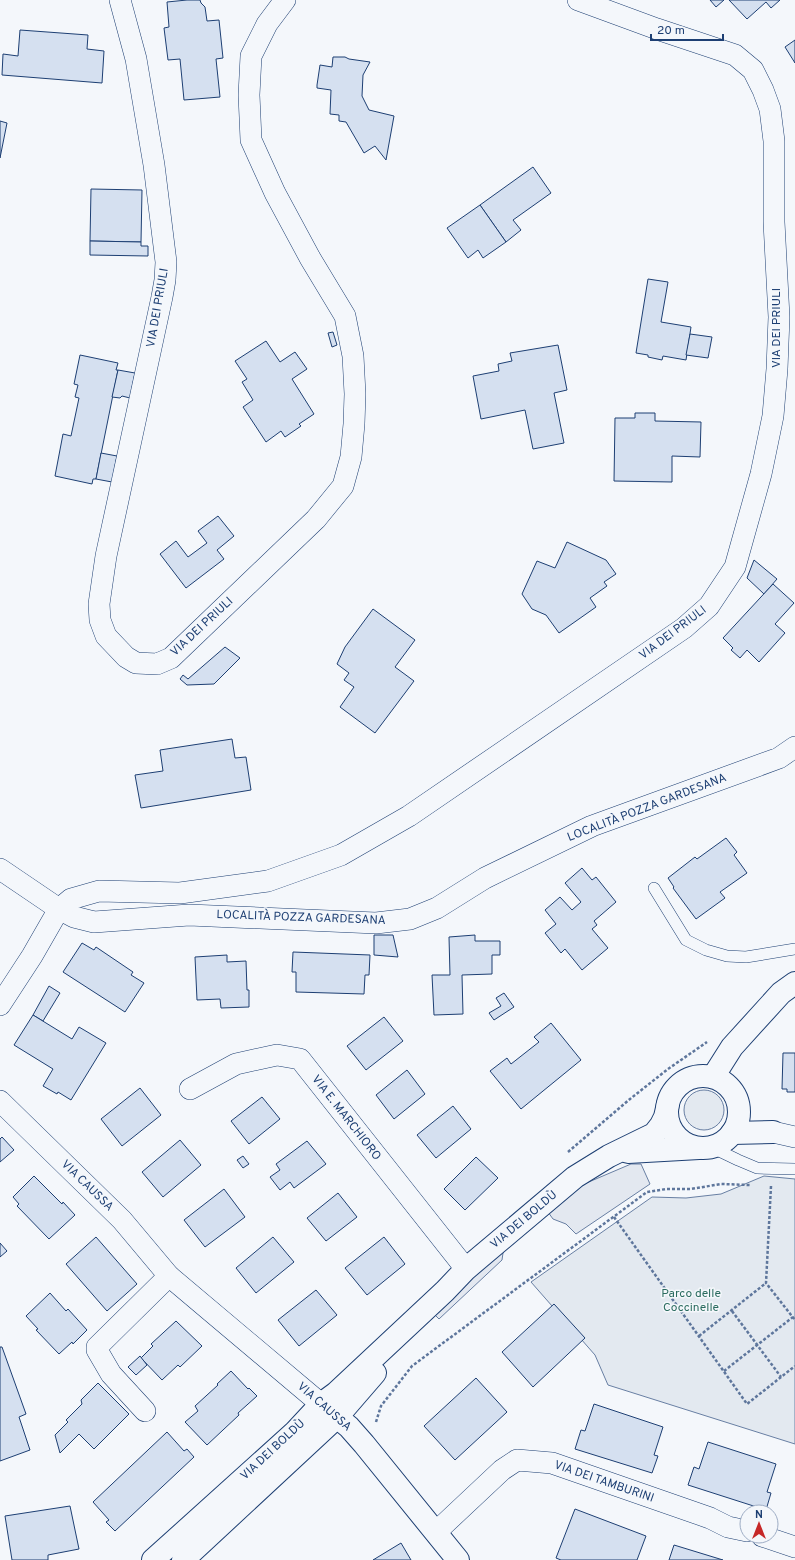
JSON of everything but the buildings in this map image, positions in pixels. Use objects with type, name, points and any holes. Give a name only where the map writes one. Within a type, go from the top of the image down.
[{"type":"street","name":"VIA DEI PRIULI","points":[[120,0],[138,74],[154,165],[166,262],[163,292],[106,556],[99,604],[100,620],[106,636],[126,657],[136,663],[158,664],[171,658],[316,519],[343,486],[351,457],[355,394],[353,356],[345,316],[310,258],[275,193],[251,140],[249,96],[251,56],[267,24],[284,0]]},
{"type":"street","name":"VIA DEI PRIULI","points":[[0,1005],[32,956],[59,909],[71,899],[99,891],[180,893],[268,881],[341,855],[409,816],[684,628],[709,606],[735,567],[761,474],[773,416],[777,369],[779,317],[774,222],[774,141],[770,109],[753,70],[735,55],[657,29],[578,0]]},
{"type":"street","name":"LOCALITÀ POZZA GARDESANA","points":[[59,909],[74,917],[94,922],[189,915],[376,923],[410,919],[437,908],[485,878],[592,826],[779,758],[795,747]]},
{"type":"street","points":[[0,869],[59,909]]},
{"type":"street","points":[[795,983],[782,993],[732,1047],[713,1077],[723,1081],[732,1089],[737,1098],[739,1118],[732,1133],[773,1132],[795,1137]]},
{"type":"street","points":[[732,1047],[732,1089]]},
{"type":"street","name":"VIA E. MARCHIORO","points":[[190,1089],[236,1064],[277,1054],[300,1059],[466,1270]]},
{"type":"street","name":"VIA DEI BOLDÙ","points":[[183,1560],[466,1270],[575,1177],[609,1156],[654,1134],[665,1117],[672,1093],[680,1084],[690,1078],[702,1076],[713,1077]]},
{"type":"street","name":"VIA CAUSSA","points":[[0,1101],[122,1220],[169,1276],[349,1427],[458,1560]]},
{"type":"street","points":[[668,1104],[667,1115],[670,1125],[676,1134],[684,1142],[694,1146],[708,1147]]},
{"type":"street","points":[[739,1110],[773,1132]]},
{"type":"street","name":"VIA DEI BOLDÙ","points":[[609,1156],[636,1151],[708,1147],[727,1139],[732,1133]]},
{"type":"street","points":[[146,1411],[111,1374],[97,1350],[97,1347],[169,1276]]},
{"type":"street","name":"VIA DEI BOLDÙ","points":[[153,1560],[295,1432],[329,1410]]},
{"type":"street","name":"VIA DEI TAMBURINI","points":[[436,1532],[502,1470],[517,1460],[552,1463],[710,1518],[728,1528],[739,1530]]},
{"type":"street","points":[[779,1542],[795,1547]]},
{"type":"lane","points":[[654,888],[686,940],[706,950],[727,956],[746,957],[795,950]]},
{"type":"lane","points":[[708,1147],[757,1168],[795,1169]]},
{"type":"path","points":[[364,1444],[380,1431],[376,1422],[381,1406],[412,1366],[647,1192],[666,1189],[691,1189],[721,1184],[757,1185]]},
{"type":"path","points":[[764,1185],[777,1186]]},
{"type":"path","points":[[771,1186],[766,1283],[795,1320]]},
{"type":"path","points":[[614,1217],[748,1404],[795,1366]]},
{"type":"path","points":[[699,1336],[766,1283]]},
{"type":"path","points":[[732,1310],[781,1377]]},
{"type":"path","points":[[724,1371],[793,1317]]},
{"type":"green space","points":[[704,1090],[718,1096],[724,1110],[718,1124],[704,1130],[690,1124],[684,1110],[690,1096]]},
{"type":"green space","name":"Parco delle Coccinelle","points":[[764,1176],[795,1179],[795,1444],[608,1385],[595,1355],[531,1282],[652,1197],[686,1198],[721,1194]]},
{"type":"shaded area","points":[[631,1164],[641,1164],[650,1184],[576,1234],[566,1224],[553,1219],[548,1212],[577,1187]]},
{"type":"shaded area","points":[[504,1246],[502,1260],[439,1319],[433,1313]]}]
